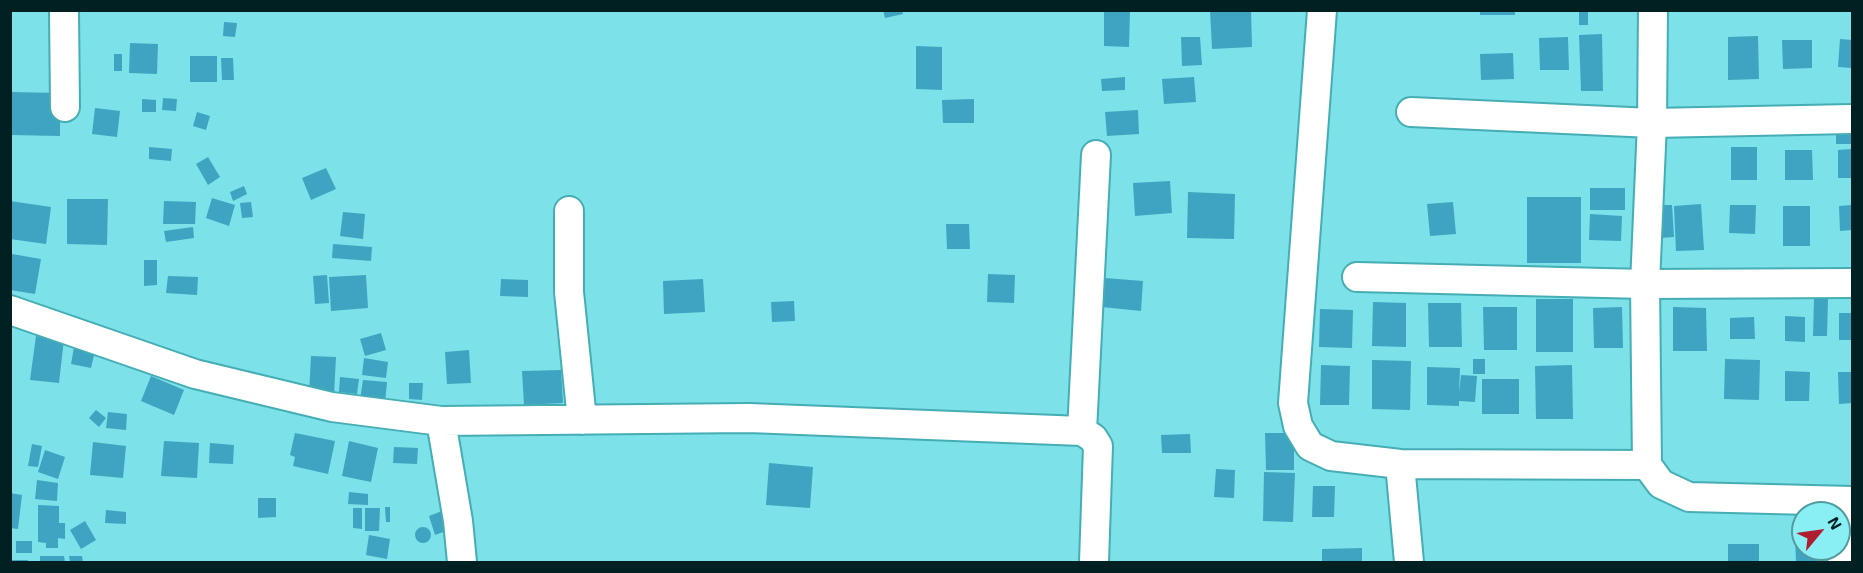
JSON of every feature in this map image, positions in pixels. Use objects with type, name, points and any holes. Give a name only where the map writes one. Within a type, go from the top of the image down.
[{"type":"street","points":[[64,10],[65,107]]},
{"type":"street","points":[[1322,10],[1293,403],[1298,426],[1310,446],[1331,456],[1400,464],[1647,465]]},
{"type":"street","points":[[1653,10],[1652,123],[1645,284],[1647,465],[1661,484],[1689,497],[1852,501],[1842,562]]},
{"type":"street","points":[[1411,112],[1652,123],[1852,119]]},
{"type":"street","points":[[1082,431],[1096,155]]},
{"type":"street","points":[[569,211],[569,292],[582,420]]},
{"type":"street","points":[[1357,277],[1645,284],[1852,283]]},
{"type":"street","points":[[10,310],[195,374],[332,406],[441,421],[749,418],[1082,431],[1093,438],[1098,446],[1094,562]]},
{"type":"street","points":[[441,421],[462,562]]},
{"type":"street","points":[[1400,464],[1409,562]]},
{"type":"building","points":[[883,10],[902,10],[903,14],[885,18]]},
{"type":"building","points":[[1104,10],[1130,10],[1129,47],[1104,46]]},
{"type":"building","points":[[1210,10],[1251,10],[1252,47],[1212,49]]},
{"type":"building","points":[[1480,10],[1515,10],[1515,15],[1480,15]]},
{"type":"building","points":[[1579,11],[1588,11],[1588,25],[1579,25]]},
{"type":"building","points":[[224,22],[237,23],[235,37],[223,36]]},
{"type":"building","points":[[1602,34],[1603,91],[1581,91],[1579,35]]},
{"type":"building","points":[[1758,36],[1759,79],[1728,80],[1728,37]]},
{"type":"building","points":[[1181,37],[1200,37],[1202,65],[1182,66]]},
{"type":"building","points":[[1568,37],[1569,70],[1540,70],[1539,38]]},
{"type":"building","points":[[1840,39],[1852,40],[1852,68],[1838,67]]},
{"type":"building","points":[[1782,40],[1812,40],[1812,68],[1783,69]]},
{"type":"building","points":[[130,43],[158,44],[157,74],[129,73]]},
{"type":"building","points":[[916,46],[942,47],[942,90],[916,89]]},
{"type":"building","points":[[1513,53],[1514,79],[1481,80],[1480,54]]},
{"type":"building","points":[[114,54],[122,54],[122,71],[114,71]]},
{"type":"building","points":[[190,56],[217,56],[217,82],[190,82]]},
{"type":"building","points":[[221,58],[233,58],[234,80],[222,80]]},
{"type":"building","points":[[1125,77],[1125,90],[1102,91],[1101,79]]},
{"type":"building","points":[[1194,77],[1196,102],[1164,104],[1162,79]]},
{"type":"building","points":[[10,92],[60,93],[60,136],[10,135]]},
{"type":"building","points":[[163,98],[177,99],[176,111],[162,110]]},
{"type":"building","points":[[142,99],[156,100],[156,112],[142,112]]},
{"type":"building","points":[[974,99],[974,123],[943,123],[942,100]]},
{"type":"building","points":[[95,108],[120,111],[117,137],[92,134]]},
{"type":"building","points":[[1138,110],[1139,134],[1107,136],[1105,112]]},
{"type":"building","points":[[197,112],[210,116],[206,130],[193,126]]},
{"type":"building","points":[[1836,130],[1852,130],[1852,144],[1836,144]]},
{"type":"building","points":[[149,147],[172,149],[171,161],[149,159]]},
{"type":"building","points":[[1731,147],[1757,147],[1757,180],[1731,180]]},
{"type":"building","points":[[1852,149],[1852,178],[1838,178],[1838,150]]},
{"type":"building","points":[[1785,150],[1812,150],[1813,180],[1785,180]]},
{"type":"building","points":[[208,157],[220,177],[208,185],[196,164]]},
{"type":"building","points":[[326,168],[336,189],[311,200],[302,178]]},
{"type":"building","points":[[1170,181],[1172,213],[1135,216],[1133,183]]},
{"type":"building","points":[[244,186],[247,194],[233,201],[230,192]]},
{"type":"building","points":[[1590,188],[1625,188],[1625,210],[1590,210]]},
{"type":"building","points":[[1188,192],[1235,194],[1234,239],[1187,238]]},
{"type":"building","points":[[1527,197],[1581,197],[1581,263],[1527,263]]},
{"type":"building","points":[[212,198],[235,205],[229,226],[206,218]]},
{"type":"building","points":[[67,199],[108,199],[107,245],[67,244]]},
{"type":"building","points":[[10,201],[51,207],[46,244],[10,239]]},
{"type":"building","points":[[164,201],[196,202],[195,224],[163,224]]},
{"type":"building","points":[[251,202],[253,217],[242,218],[240,203]]},
{"type":"building","points":[[1453,202],[1456,234],[1430,236],[1427,204]]},
{"type":"building","points":[[1701,204],[1704,250],[1676,251],[1674,206]]},
{"type":"building","points":[[1659,205],[1672,205],[1674,237],[1660,238]]},
{"type":"building","points":[[1730,205],[1756,205],[1755,234],[1729,233]]},
{"type":"building","points":[[1852,205],[1852,230],[1840,231],[1839,206]]},
{"type":"building","points":[[1783,206],[1810,206],[1810,246],[1783,246]]},
{"type":"building","points":[[343,212],[365,214],[363,239],[340,236]]},
{"type":"building","points":[[1590,214],[1622,216],[1621,241],[1589,240]]},
{"type":"building","points":[[946,224],[969,224],[970,249],[947,249]]},
{"type":"building","points":[[193,227],[194,238],[166,242],[164,231]]},
{"type":"building","points":[[333,244],[372,247],[371,261],[332,258]]},
{"type":"building","points":[[12,254],[41,259],[35,294],[10,290]]},
{"type":"building","points":[[144,260],[157,260],[157,285],[144,286]]},
{"type":"building","points":[[988,274],[1015,275],[1014,303],[987,302]]},
{"type":"building","points":[[327,275],[329,303],[315,304],[313,276]]},
{"type":"building","points":[[366,275],[368,308],[331,311],[329,277]]},
{"type":"building","points":[[168,276],[198,277],[197,295],[166,293]]},
{"type":"building","points":[[1105,278],[1143,281],[1141,311],[1102,307]]},
{"type":"building","points":[[501,279],[528,280],[528,297],[500,296]]},
{"type":"building","points":[[703,279],[705,312],[664,314],[663,281]]},
{"type":"building","points":[[1536,299],[1573,299],[1573,352],[1536,352]]},
{"type":"building","points":[[1814,299],[1828,299],[1827,336],[1813,336]]},
{"type":"building","points":[[794,301],[795,321],[772,322],[771,302]]},
{"type":"building","points":[[1373,302],[1406,303],[1406,347],[1372,346]]},
{"type":"building","points":[[1428,303],[1461,303],[1462,347],[1429,347]]},
{"type":"building","points":[[1483,307],[1517,307],[1517,350],[1484,350]]},
{"type":"building","points":[[1622,307],[1623,348],[1594,348],[1593,308]]},
{"type":"building","points":[[1673,307],[1706,308],[1707,351],[1673,351]]},
{"type":"building","points":[[1320,309],[1353,310],[1352,348],[1319,347]]},
{"type":"building","points":[[1839,313],[1852,313],[1852,340],[1839,340]]},
{"type":"building","points":[[1785,316],[1805,317],[1805,342],[1785,341]]},
{"type":"building","points":[[1754,317],[1755,339],[1730,339],[1730,318]]},
{"type":"building","points":[[381,333],[386,350],[365,356],[360,339]]},
{"type":"building","points":[[36,336],[64,339],[59,383],[30,380]]},
{"type":"building","points":[[74,347],[95,351],[91,368],[71,364]]},
{"type":"building","points":[[469,350],[471,383],[447,384],[445,352]]},
{"type":"building","points":[[311,356],[336,357],[334,395],[309,394]]},
{"type":"building","points":[[364,358],[388,362],[386,378],[362,375]]},
{"type":"building","points":[[1473,359],[1485,359],[1485,374],[1473,374]]},
{"type":"building","points":[[1725,359],[1760,360],[1759,400],[1724,399]]},
{"type":"building","points":[[1372,360],[1411,361],[1410,410],[1372,409]]},
{"type":"building","points":[[1321,365],[1350,366],[1349,405],[1320,405]]},
{"type":"building","points":[[1572,365],[1573,419],[1536,419],[1535,366]]},
{"type":"building","points":[[1427,367],[1460,368],[1459,394],[1461,375],[1477,376],[1475,402],[1459,401],[1459,406],[1427,405]]},
{"type":"building","points":[[561,370],[563,403],[524,405],[522,371]]},
{"type":"building","points":[[1785,371],[1810,372],[1809,401],[1785,401]]},
{"type":"building","points":[[1838,372],[1852,372],[1852,403],[1839,404]]},
{"type":"building","points":[[151,376],[184,390],[174,415],[141,401]]},
{"type":"building","points":[[340,377],[359,379],[357,394],[339,392]]},
{"type":"building","points":[[1482,379],[1519,379],[1519,414],[1482,414]]},
{"type":"building","points":[[363,380],[387,382],[385,403],[360,400]]},
{"type":"building","points":[[409,383],[423,383],[422,400],[409,399]]},
{"type":"building","points":[[96,410],[106,418],[99,427],[89,418]]},
{"type":"building","points":[[108,412],[127,414],[126,430],[106,428]]},
{"type":"building","points":[[295,433],[335,441],[328,474],[293,466],[295,457],[290,455]]},
{"type":"building","points":[[1265,433],[1294,433],[1294,470],[1266,470]]},
{"type":"building","points":[[1190,434],[1191,453],[1162,453],[1161,435]]},
{"type":"building","points":[[164,441],[199,443],[197,478],[161,476]]},
{"type":"building","points":[[349,441],[378,448],[371,482],[342,476]]},
{"type":"building","points":[[93,442],[126,446],[123,478],[90,475]]},
{"type":"building","points":[[210,443],[234,445],[233,464],[209,463]]},
{"type":"building","points":[[32,444],[42,446],[38,467],[28,466]]},
{"type":"building","points":[[394,447],[418,448],[417,464],[393,463]]},
{"type":"building","points":[[45,450],[65,457],[58,479],[38,472]]},
{"type":"building","points":[[769,463],[813,467],[810,508],[766,505]]},
{"type":"building","points":[[1216,469],[1235,470],[1234,498],[1214,497]]},
{"type":"building","points":[[1264,472],[1295,473],[1293,522],[1263,521]]},
{"type":"building","points":[[37,480],[58,483],[57,501],[35,499]]},
{"type":"building","points":[[1313,486],[1335,486],[1334,517],[1312,517]]},
{"type":"building","points":[[349,492],[368,494],[368,505],[348,504]]},
{"type":"building","points":[[10,493],[22,495],[18,529],[10,528]]},
{"type":"building","points":[[258,498],[276,498],[276,517],[258,518]]},
{"type":"building","points":[[38,505],[59,506],[59,523],[65,523],[65,539],[58,538],[58,548],[46,548],[46,543],[38,542]]},
{"type":"building","points":[[385,507],[390,507],[390,522],[386,522]]},
{"type":"building","points":[[353,508],[362,508],[362,529],[353,528]]},
{"type":"building","points":[[365,508],[380,508],[379,531],[365,531]]},
{"type":"building","points":[[106,510],[126,512],[126,524],[105,523]]},
{"type":"building","points":[[442,511],[449,530],[435,535],[429,516]]},
{"type":"building","points":[[85,521],[96,540],[81,549],[70,530]]},
{"type":"building","points":[[420,527],[426,527],[431,535],[429,541],[420,543],[415,538],[415,532]]},
{"type":"building","points":[[369,535],[390,539],[387,559],[366,555]]},
{"type":"building","points":[[16,541],[32,541],[32,553],[16,553]]},
{"type":"building","points":[[1728,544],[1759,544],[1759,562],[1728,562]]},
{"type":"building","points":[[1362,548],[1362,562],[1322,562],[1322,549]]},
{"type":"building","points":[[40,556],[64,556],[65,562],[40,562]]},
{"type":"building","points":[[69,556],[82,556],[83,562],[70,562]]},
{"type":"building","points":[[10,560],[28,560],[28,562],[10,562]]}]
